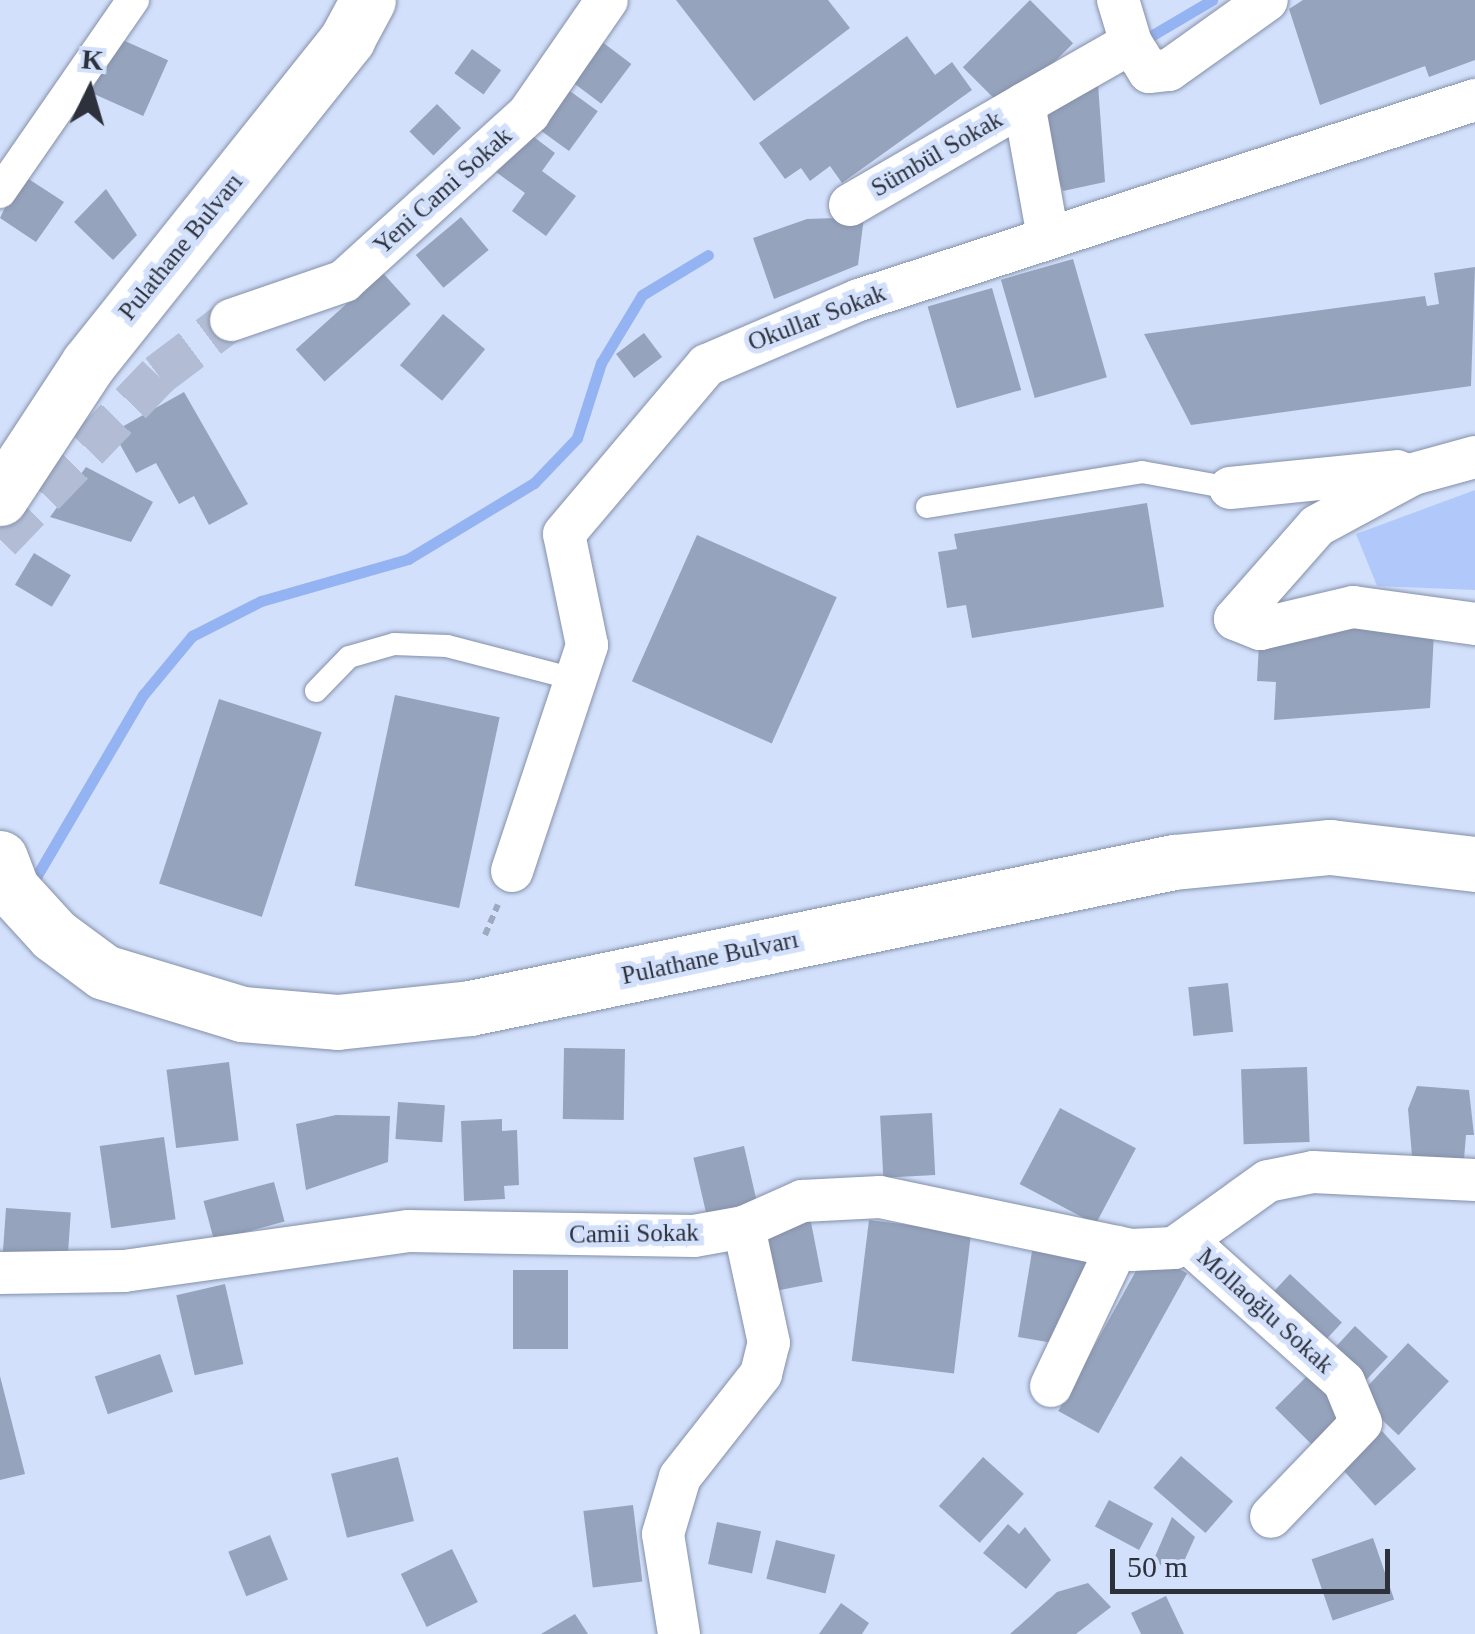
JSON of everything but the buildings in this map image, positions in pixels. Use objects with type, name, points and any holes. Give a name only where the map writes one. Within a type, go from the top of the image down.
[{"type":"street","points":[[0,192],[133,0]]},
{"type":"street","name":"Pulathane Bulvarı","points":[[0,498],[88,364],[347,39],[368,0]]},
{"type":"street","name":"Yeni Cami Sokak","points":[[231,320],[344,282],[530,113],[607,0]]},
{"type":"street","points":[[1118,0],[1135,54],[1169,70],[1268,0]]},
{"type":"street","name":"Sümbül Sokak","points":[[850,205],[1024,104],[1135,54]]},
{"type":"street","name":"Okullar Sokak","points":[[512,871],[588,644],[564,534],[671,398],[756,338],[1048,238],[1475,100]]},
{"type":"street","name":"Sümbül Sokak","points":[[1024,104],[1048,238]]},
{"type":"street","points":[[1230,488],[1458,462]]},
{"type":"street","points":[[1458,462],[1317,526],[1236,619],[1260,629],[1353,607],[1475,624]]},
{"type":"street","name":"Pulathane Bulvarı","points":[[0,858],[12,889],[54,936],[104,972],[242,1014],[337,1022],[470,1008],[1174,862],[1330,847],[1475,864]]},
{"type":"street","points":[[1190,1244],[1268,1181],[1313,1172],[1475,1180]]},
{"type":"street","name":"Camii Sokak","points":[[0,1273],[124,1271],[408,1230],[694,1236],[744,1227],[802,1201],[880,1197],[1117,1247],[1190,1244]]},
{"type":"street","points":[[680,1634],[662,1534],[680,1477],[761,1374],[769,1343],[744,1227]]},
{"type":"street","name":"Mollaoğlu Sokak","points":[[1190,1244],[1344,1382],[1360,1423],[1271,1518]]},
{"type":"street","points":[[1051,1386],[1117,1247]]},
{"type":"lane","points":[[927,507],[1142,472],[1230,488]]},
{"type":"lane","points":[[316,691],[350,657],[394,644],[447,646],[576,679]]},
{"type":"shaded area","points":[[1475,490],[1475,590],[1377,586],[1356,534]]},
{"type":"waterway","points":[[1139,43],[1212,0]]},
{"type":"waterway","points":[[29,889],[143,695],[192,636],[261,601],[408,559],[534,483],[577,438],[601,363],[642,295],[708,255]]},
{"type":"tunnel","points":[[0,540],[158,375],[231,320]]}]
